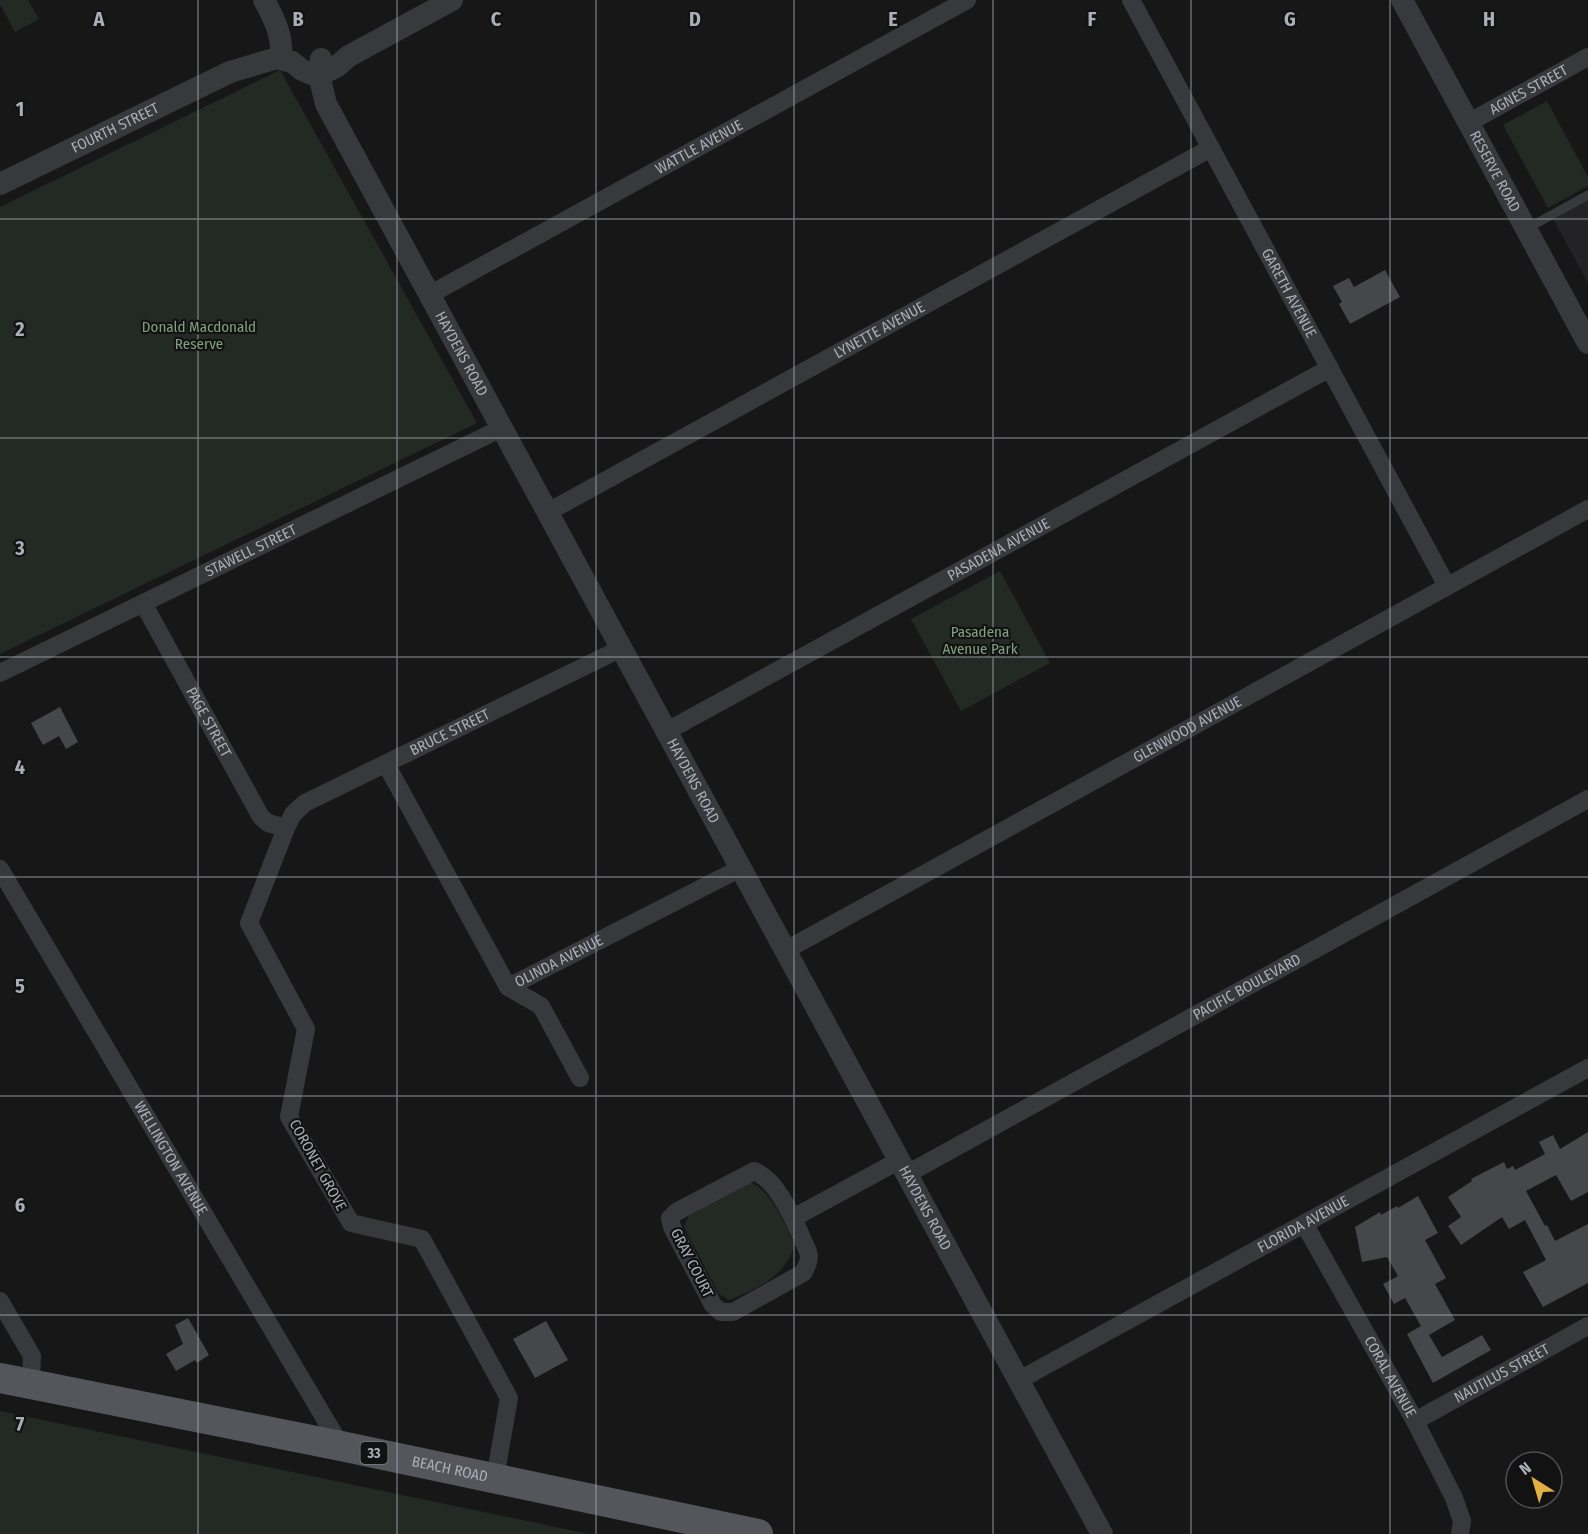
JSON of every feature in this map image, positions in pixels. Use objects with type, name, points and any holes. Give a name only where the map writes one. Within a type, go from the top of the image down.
[{"type":"main road","name":"BEACH ROAD","points":[[0,1378],[341,1446],[758,1534]]},
{"type":"street","points":[[264,0],[279,28],[282,52],[302,70],[320,67],[349,56],[452,0]]},
{"type":"street","name":"WATTLE AVENUE","points":[[429,295],[967,0]]},
{"type":"street","name":"GARETH AVENUE","points":[[1131,0],[1447,586]]},
{"type":"street","name":"RESERVE ROAD","points":[[1402,0],[1587,340]]},
{"type":"street","name":"FOURTH STREET","points":[[0,184],[230,72],[258,53],[282,52]]},
{"type":"street","name":"AGNES STREET","points":[[1468,123],[1588,57]]},
{"type":"street","name":"HAYDENS ROAD","points":[[320,67],[326,104],[1102,1534]]},
{"type":"street","name":"LYNETTE AVENUE","points":[[548,512],[1211,148]]},
{"type":"street","name":"PASADENA AVENUE","points":[[667,731],[1330,368]]},
{"type":"street","name":"STAWELL STREET","points":[[0,673],[502,428]]},
{"type":"street","name":"GLENWOOD AVENUE","points":[[786,950],[1588,509]]},
{"type":"street","name":"PAGE STREET","points":[[143,603],[261,817],[268,823],[286,828]]},
{"type":"street","name":"BRUCE STREET","points":[[286,828],[293,814],[305,804],[622,648]]},
{"type":"street","name":"OLINDA AVENUE","points":[[386,764],[508,987],[741,868]]},
{"type":"street","name":"PACIFIC BOULEVARD","points":[[904,1167],[1588,799]]},
{"type":"street","name":"CORONET GROVE","points":[[286,828],[249,923],[306,1029],[289,1117],[351,1223],[422,1239],[509,1398],[495,1478]]},
{"type":"street","name":"WELLINGTON AVENUE","points":[[0,869],[341,1446]]},
{"type":"street","points":[[508,987],[542,1006],[580,1078]]},
{"type":"street","name":"FLORIDA AVENUE","points":[[1019,1380],[1588,1068]]},
{"type":"street","points":[[793,1218],[904,1167]]},
{"type":"street","name":"GRAY COURT","points":[[754,1171],[761,1173],[771,1182],[793,1218],[809,1256],[803,1273],[733,1312],[721,1312],[713,1305],[672,1227],[670,1218],[676,1212],[754,1171]]},
{"type":"street","name":"CORAL AVENUE","points":[[1305,1225],[1454,1498],[1462,1521],[1461,1534]]},
{"type":"street","points":[[0,1301],[32,1356],[32,1383]]},
{"type":"street","name":"NAUTILUS STREET","points":[[1414,1421],[1588,1326]]},
{"type":"lane","points":[[1526,229],[1588,195]]},
{"type":"shaded area","points":[[1588,197],[1588,283],[1552,217]]},
{"type":"green space","points":[[0,0],[28,0],[39,19],[15,32]]},
{"type":"green space","name":"Donald Macdonald Reserve","points":[[280,70],[477,423],[0,654],[0,207]]},
{"type":"green space","points":[[1547,101],[1588,177],[1588,186],[1548,208],[1503,125]]},
{"type":"green space","name":"Pasadena Avenue Park","points":[[1000,571],[1050,663],[961,711],[911,619]]},
{"type":"green space","points":[[750,1182],[765,1193],[771,1201],[795,1244],[785,1265],[770,1280],[729,1300],[719,1294],[684,1227],[689,1215]]},
{"type":"green space","points":[[0,1411],[589,1534],[0,1534]]},
{"type":"building","points":[[1385,270],[1400,297],[1350,324],[1339,304],[1342,302],[1333,286],[1349,278],[1354,287]]},
{"type":"building","points":[[60,707],[78,742],[66,749],[59,736],[43,745],[31,723]]},
{"type":"building","points":[[1588,1132],[1588,1192],[1571,1201],[1556,1175],[1526,1191],[1555,1241],[1588,1224],[1588,1283],[1543,1307],[1523,1272],[1546,1260],[1525,1220],[1509,1229],[1502,1217],[1461,1245],[1448,1226],[1461,1217],[1448,1197],[1472,1181],[1471,1179],[1504,1162],[1507,1169],[1513,1166],[1515,1170],[1545,1154],[1539,1142],[1553,1135],[1560,1149]]},
{"type":"building","points":[[1418,1196],[1438,1233],[1425,1240],[1446,1278],[1435,1284],[1455,1320],[1429,1335],[1442,1357],[1482,1335],[1491,1350],[1433,1383],[1407,1334],[1421,1326],[1405,1298],[1394,1304],[1383,1284],[1398,1276],[1387,1257],[1362,1262],[1355,1227],[1380,1212],[1381,1215],[1397,1206],[1398,1208]]},
{"type":"building","points":[[188,1318],[209,1355],[197,1363],[195,1360],[176,1371],[166,1354],[183,1344],[175,1325]]},
{"type":"building","points":[[546,1321],[568,1360],[535,1378],[513,1339]]}]
